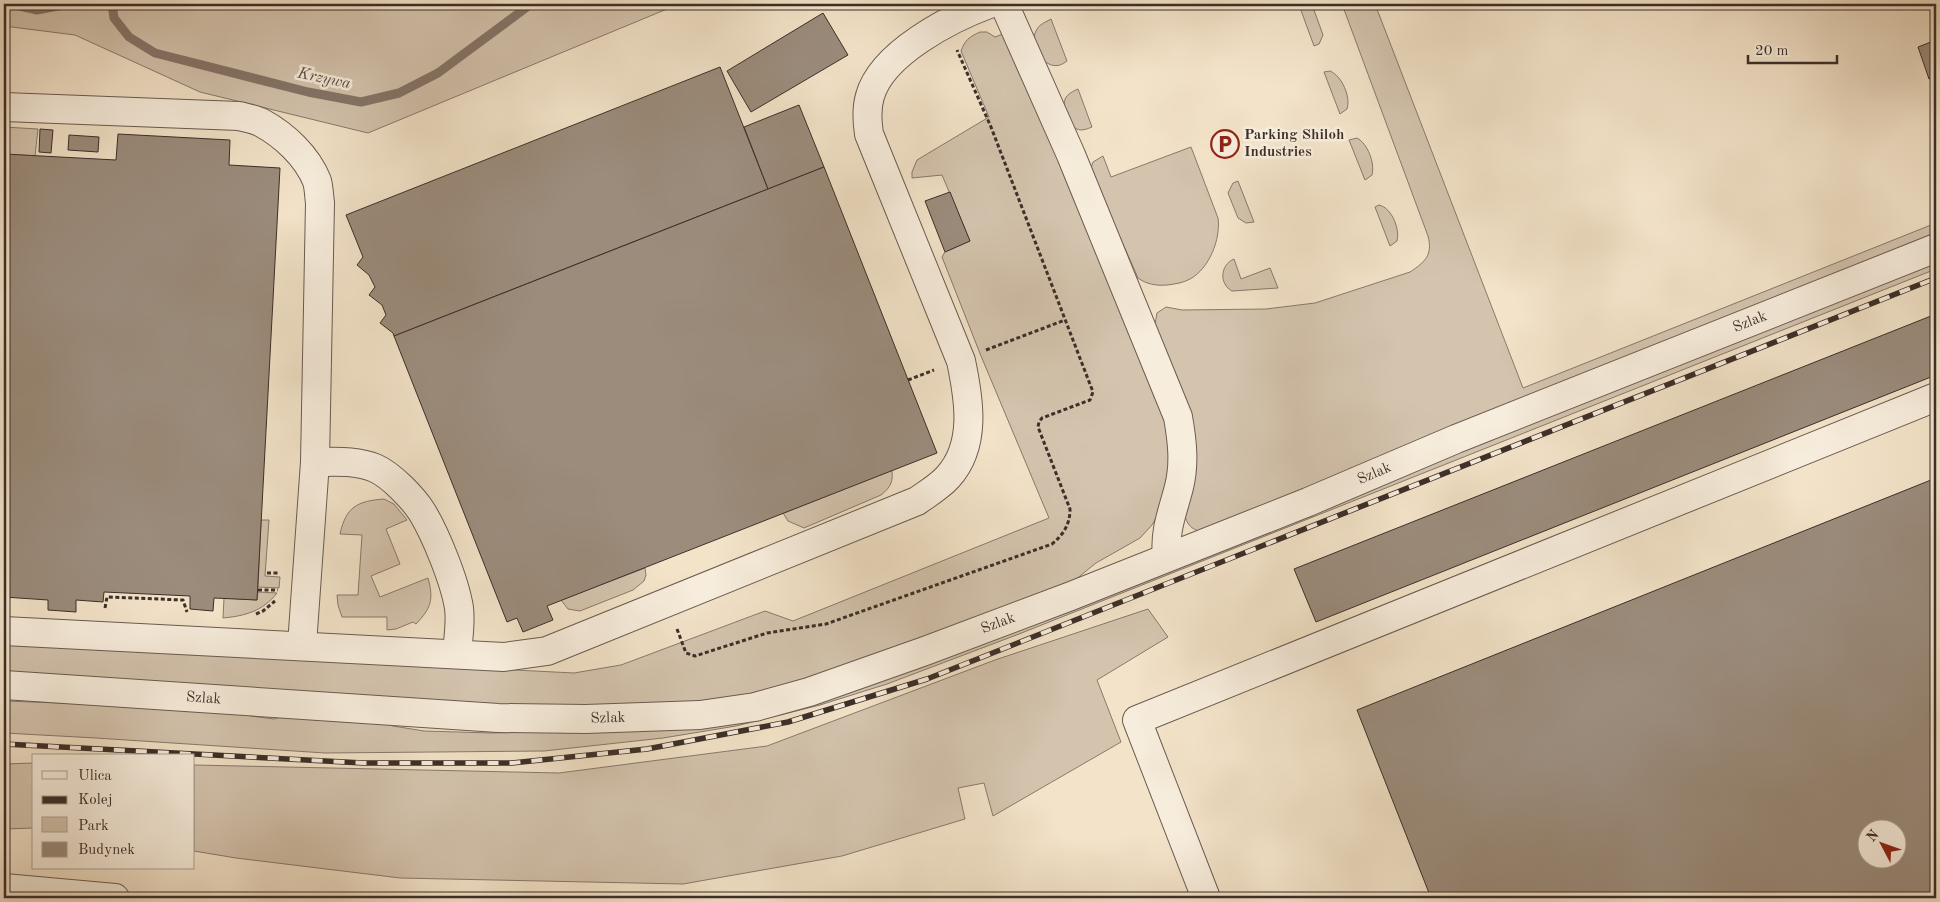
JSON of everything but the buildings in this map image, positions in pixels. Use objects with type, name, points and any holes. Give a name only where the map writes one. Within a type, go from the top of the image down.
[{"type":"street","points":[[4,630],[504,657],[546,651],[917,500],[937,487],[949,476],[959,461],[966,445],[969,425],[966,386],[961,361],[868,134],[867,115],[870,94],[880,76],[894,59],[922,38],[972,10],[989,4]]},
{"type":"street","points":[[1004,4],[1071,155],[1178,417],[1183,446],[1182,463],[1180,485],[1167,531],[1167,556]]},
{"type":"street","points":[[4,107],[239,116],[260,122],[279,134],[296,149],[310,166],[317,182],[320,204],[315,462],[302,645]]},
{"type":"street","name":"Szlak","points":[[4,685],[498,718],[586,719],[700,715],[755,707],[809,692],[1071,596],[1167,556],[1308,502],[1456,439],[1936,248]]},
{"type":"street","points":[[1206,898],[1137,720],[1936,396]]},
{"type":"street","points":[[315,462],[355,463],[376,468],[396,483],[422,512],[438,544],[452,582],[459,609],[457,654]]},
{"type":"street","points":[[4,888],[115,898]]},
{"type":"path","points":[[998,346],[1065,320]]},
{"type":"path","points":[[258,590],[282,591]]},
{"type":"green space","points":[[4,4],[679,4],[368,133],[200,92],[75,35],[4,26]]},
{"type":"green space","points":[[1306,4],[1314,10],[1323,35],[1319,44],[1314,46],[1299,5]]},
{"type":"green space","points":[[1342,4],[1375,4],[1523,388],[1936,223],[1936,237],[1202,532],[1198,531],[1190,526],[1184,513],[1155,324],[1157,313],[1166,307],[1182,310],[1266,309],[1315,303],[1410,272],[1424,261],[1428,253],[1428,236]]},
{"type":"green space","points":[[1051,19],[1067,61],[1060,65],[1046,62],[1037,51],[1035,44],[1034,37],[1037,29]]},
{"type":"green space","points":[[980,32],[987,32],[995,37],[1003,34],[1071,187],[1171,435],[1173,454],[1161,509],[1152,525],[1140,538],[1096,563],[1075,580],[818,679],[722,703],[572,709],[4,677],[4,644],[574,673],[621,665],[765,611],[793,621],[1049,518],[942,257],[945,252],[970,241],[942,175],[912,178],[912,172],[917,160],[989,117],[961,51],[968,39]]},
{"type":"green space","points":[[1330,71],[1342,82],[1347,93],[1347,109],[1340,114],[1324,72]]},
{"type":"green space","points":[[1078,89],[1092,127],[1083,130],[1077,129],[1072,125],[1064,103],[1069,94]]},
{"type":"green space","points":[[4,127],[38,129],[35,156],[4,154]]},
{"type":"green space","points":[[1357,138],[1367,149],[1373,170],[1372,175],[1365,180],[1349,140]]},
{"type":"green space","points":[[1191,147],[1218,218],[1218,235],[1208,261],[1190,279],[1167,285],[1148,283],[1138,278],[1091,168],[1093,162],[1103,156],[1111,177]]},
{"type":"green space","points":[[1238,181],[1254,222],[1246,223],[1238,218],[1228,193],[1233,183]]},
{"type":"green space","points":[[1379,205],[1388,210],[1396,225],[1397,241],[1390,246],[1375,207]]},
{"type":"green space","points":[[1234,259],[1241,279],[1270,268],[1278,288],[1232,291],[1225,284],[1223,275],[1226,266]]},
{"type":"green space","points":[[1936,259],[1936,269],[1019,634],[887,684],[820,705],[736,726],[663,738],[544,751],[325,753],[4,733],[4,701],[233,709],[251,716],[274,719],[288,715],[367,718],[393,726],[424,731],[491,733],[682,729]]},
{"type":"green space","points":[[892,470],[891,484],[881,495],[804,528],[788,521],[783,513]]},
{"type":"green space","points":[[384,499],[394,504],[407,520],[386,529],[400,564],[371,576],[380,597],[428,578],[431,592],[428,608],[416,624],[413,622],[396,629],[387,630],[387,617],[342,617],[337,595],[358,595],[362,535],[340,534],[346,517],[354,507],[360,504]]},
{"type":"green space","points":[[261,520],[269,520],[265,576],[280,577],[279,588],[258,587]]},
{"type":"green space","points":[[645,568],[646,575],[644,581],[633,590],[580,611],[568,609],[561,600]]},
{"type":"green space","points":[[258,592],[277,593],[266,604],[253,612],[223,618],[224,598],[257,600]]},
{"type":"green space","points":[[1148,609],[1168,637],[1097,680],[1121,742],[993,816],[984,783],[958,788],[965,819],[842,856],[683,884],[400,878],[195,851],[195,765],[559,773],[767,746],[995,660]]},
{"type":"green space","points":[[32,763],[32,828],[4,829],[4,764]]},
{"type":"waterway","name":"Krzywa","points":[[11,4],[37,10],[68,4]]},
{"type":"waterway","name":"Krzywa","points":[[112,4],[114,18],[129,37],[155,53],[308,92],[361,102],[399,93],[438,73],[531,4]]},
{"type":"railway","points":[[195,754],[363,763],[512,763],[647,749],[788,722],[927,679],[1936,278]]},
{"type":"railway","points":[[4,744],[193,754]]},
{"type":"place","name":"Parking Shiloh Industries","points":[[1225,144]]}]
